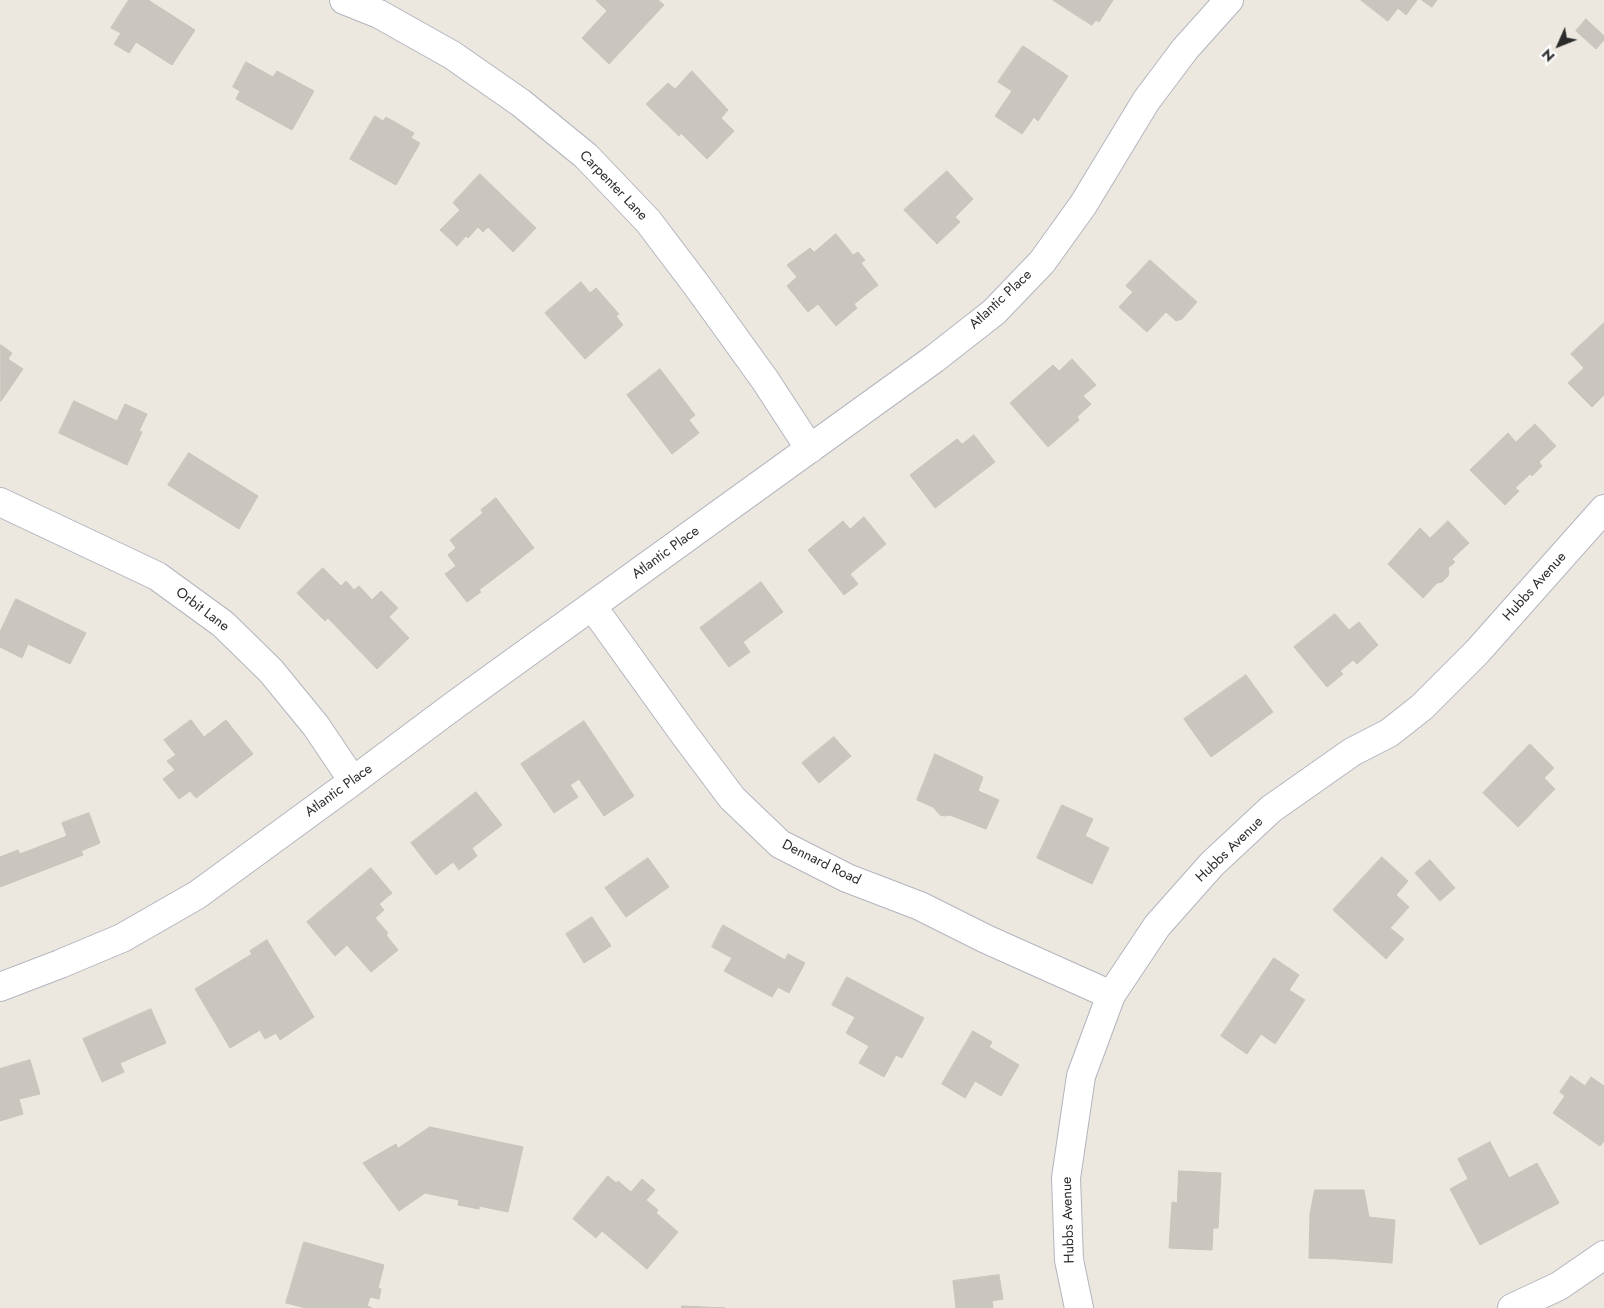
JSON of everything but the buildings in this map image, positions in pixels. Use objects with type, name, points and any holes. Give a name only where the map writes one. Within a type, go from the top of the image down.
[{"type":"street","name":"Carpenter Lane","points":[[344,0],[379,14],[452,55],[520,102],[586,156],[648,221],[693,279],[765,380],[810,448]]},
{"type":"street","name":"Atlantic Place","points":[[0,986],[122,938],[197,895],[456,704],[934,359],[994,312],[1042,262],[1083,205],[1146,101],[1184,49],[1229,0]]},
{"type":"street","name":"Orbit Lane","points":[[0,502],[157,576],[223,624],[271,671],[316,726],[353,781]]},
{"type":"street","name":"Hubbs Avenue","points":[[1080,1308],[1068,1260],[1066,1178],[1081,1076],[1111,995],[1157,926],[1212,864],[1271,809],[1352,752],[1389,733],[1422,707],[1477,652],[1604,509]]},
{"type":"street","name":"Dennard Road","points":[[592,606],[732,798],[780,844],[847,878],[920,906],[986,939],[1111,995]]},
{"type":"street","points":[[1512,1308],[1559,1286],[1604,1255]]}]
